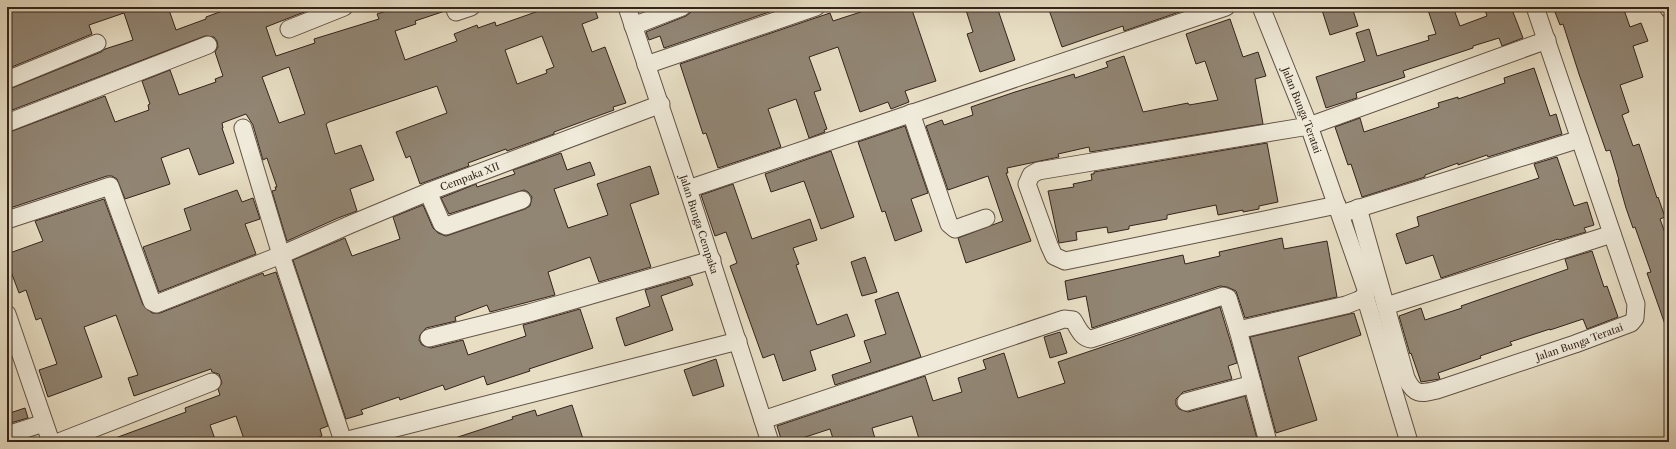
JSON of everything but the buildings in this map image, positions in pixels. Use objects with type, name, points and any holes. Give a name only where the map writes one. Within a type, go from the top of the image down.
[{"type":"street","points":[[289,28],[344,7]]},
{"type":"street","points":[[454,7],[456,12],[471,7]]},
{"type":"street","name":"Jalan Bunga Cempaka","points":[[627,7],[646,65],[661,104],[770,442]]},
{"type":"street","points":[[633,26],[682,7]]},
{"type":"street","points":[[646,65],[816,7]]},
{"type":"street","points":[[688,189],[1226,7]]},
{"type":"street","name":"Jalan Bunga Teratai","points":[[1261,7],[1308,126],[1366,289],[1365,296],[1409,442]]},
{"type":"street","name":"Jalan Bunga Teratai","points":[[1358,208],[1409,384],[1414,390],[1420,393],[1437,390],[1582,342],[1631,323],[1635,318],[1636,304],[1535,7]]},
{"type":"street","points":[[1547,40],[1308,126],[1038,171],[1031,175],[1027,184],[1054,256],[1065,261],[1339,210],[1358,208],[1580,139]]},
{"type":"street","points":[[7,80],[98,43]]},
{"type":"street","points":[[7,123],[208,45]]},
{"type":"street","name":"Cempaka XII","points":[[7,220],[110,186],[152,302],[156,304],[281,255],[428,192],[661,104]]},
{"type":"street","points":[[911,114],[949,224],[955,229],[986,218]]},
{"type":"street","points":[[243,128],[281,255],[341,442],[738,341]]},
{"type":"street","points":[[428,192],[442,224],[446,226],[522,200]]},
{"type":"street","points":[[1386,306],[1612,234]]},
{"type":"street","points":[[429,338],[529,313],[712,260]]},
{"type":"street","points":[[763,420],[1064,319],[1073,320],[1082,334],[1087,339],[1091,339],[1223,296],[1228,298],[1238,330],[1268,442]]},
{"type":"street","points":[[1238,330],[1346,305],[1365,296]]},
{"type":"street","points":[[7,314],[51,442]]},
{"type":"street","points":[[59,442],[212,382]]},
{"type":"street","points":[[1186,402],[1253,384]]},
{"type":"street","points":[[7,435],[44,423]]}]
